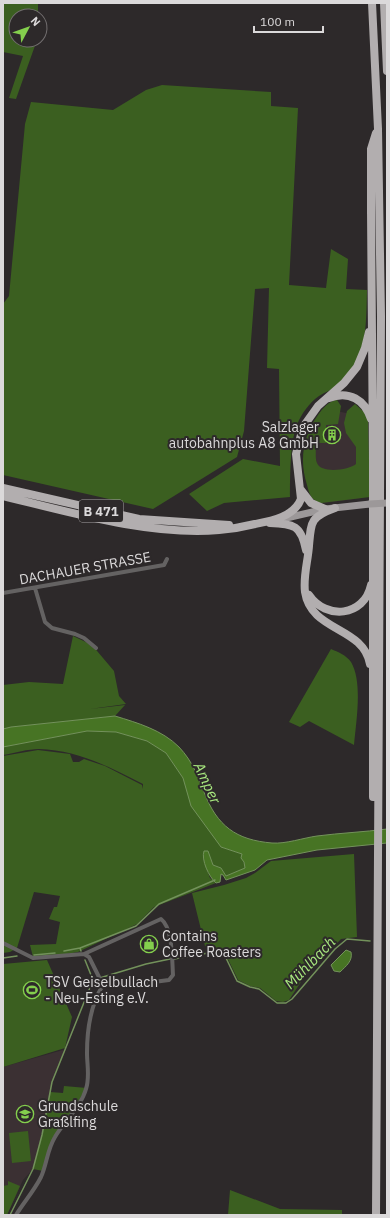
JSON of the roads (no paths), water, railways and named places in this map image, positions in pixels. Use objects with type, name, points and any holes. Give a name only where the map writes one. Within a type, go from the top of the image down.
[{"type":"highway","points":[[372,3],[378,129],[381,383],[376,822]]},
{"type":"highway","points":[[384,3],[387,71]]},
{"type":"highway","points":[[376,1215],[378,857],[372,676],[373,426],[371,149],[378,129]]},
{"type":"highway","points":[[274,520],[296,508],[301,500],[301,490],[296,463],[298,443],[307,420],[325,399],[349,378],[360,361],[367,342],[372,309]]},
{"type":"highway","points":[[325,399],[342,394],[354,397],[364,405],[368,411],[373,426]]},
{"type":"highway","name":"B 471","points":[[3,488],[139,519],[242,526]]},
{"type":"highway","points":[[301,490],[311,503],[325,509]]},
{"type":"highway","name":"B 471","points":[[3,496],[74,513],[139,526],[199,531],[219,530],[259,524],[274,520]]},
{"type":"highway","points":[[335,508],[317,516],[312,521],[307,547],[305,584],[308,600],[316,613],[330,626],[350,636],[361,644],[370,661],[372,676]]},
{"type":"highway","points":[[259,524],[293,526],[301,532],[307,547]]},
{"type":"highway","points":[[305,584],[309,595],[319,606],[330,612],[345,612],[358,606],[367,596],[373,573]]},
{"type":"main road","name":"B 471","points":[[274,520],[325,509],[387,503]]},
{"type":"street","name":"DACHAUER STRASSE","points":[[3,593],[164,565],[168,559]]},
{"type":"street","points":[[35,588],[45,622],[52,628],[79,636],[96,648]]},
{"type":"street","points":[[3,944],[32,958],[84,954],[161,919],[165,922],[172,947],[173,975],[169,980],[138,984],[102,984]]},
{"type":"street","points":[[16,1215],[37,1184],[55,1136],[86,1090],[88,1081],[88,1029],[96,996],[102,984],[89,957],[84,954]]},
{"type":"waterway","points":[[81,951],[80,948],[136,926],[159,904],[215,880]]},
{"type":"waterway","name":"Mühlbach","points":[[174,959],[214,952],[226,958],[237,981],[259,989],[277,1003],[286,1003],[292,999],[335,949],[347,939],[370,941]]},
{"type":"waterway","points":[[64,951],[80,948]]},
{"type":"waterway","points":[[34,955],[55,953]]},
{"type":"waterway","points":[[3,958],[17,956]]},
{"type":"waterway","points":[[93,980],[146,964],[170,959]]},
{"type":"waterway","points":[[10,1215],[33,1169],[42,1135],[52,1082],[93,980],[85,960]]},
{"type":"place","name":"Salzlager autobahnplus A8 GmbH","points":[[332,435]]},
{"type":"place","name":"Contains Coffee Roasters","points":[[149,944]]},
{"type":"place","name":"TSV Geiselbullach - Neu-Esting e.V.","points":[[32,990]]},
{"type":"place","name":"Grundschule Graßlfing","points":[[25,1114]]},
{"type":"water label","name":"Amper","points":[[207,783]]}]
